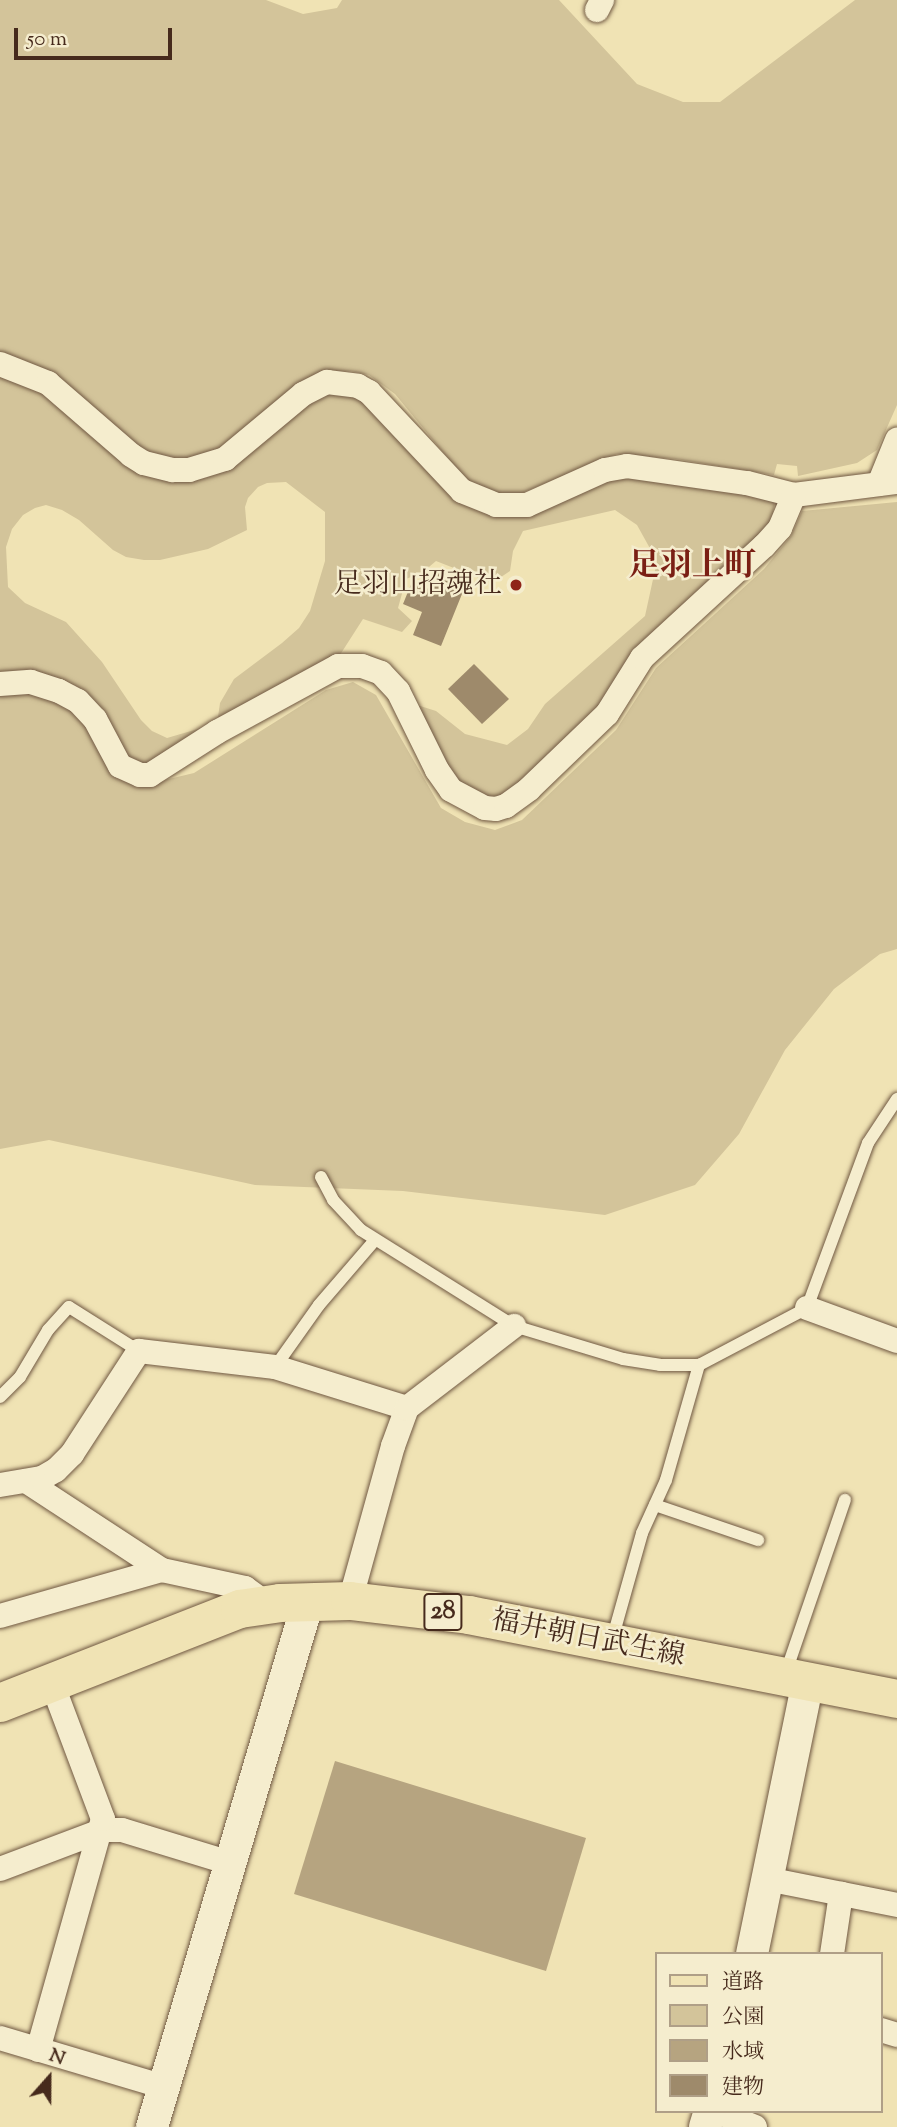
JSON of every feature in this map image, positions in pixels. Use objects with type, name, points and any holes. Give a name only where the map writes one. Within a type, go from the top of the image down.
[{"type":"main road","name":"福井朝日武生線","points":[[0,1703],[240,1609],[350,1601],[469,1615],[897,1699]]},
{"type":"street","points":[[0,364],[48,383],[131,455],[144,463],[173,470],[189,470],[225,458],[303,394],[327,382],[358,386],[369,392],[462,491],[496,505],[527,505],[605,470],[627,466],[747,483],[794,495],[888,483],[897,440]]},
{"type":"street","points":[[0,684],[31,682],[78,701],[96,719],[120,766],[141,775],[150,775],[217,732],[338,666],[362,666],[381,673],[398,691],[437,770],[452,790],[485,808],[496,809],[506,806],[529,789],[607,714],[642,658],[764,546],[780,528],[794,495]]},
{"type":"street","points":[[807,1308],[897,1341]]},
{"type":"street","points":[[350,1601],[393,1446],[407,1408],[514,1326]]},
{"type":"street","points":[[0,1485],[42,1478],[56,1470],[72,1454],[139,1351],[275,1367],[407,1408]]},
{"type":"street","points":[[26,1481],[162,1570],[245,1588],[268,1605]]},
{"type":"street","points":[[0,1616],[162,1570]]},
{"type":"street","points":[[152,2127],[309,1602]]},
{"type":"street","points":[[752,1952],[767,1879],[796,1680]]},
{"type":"street","points":[[37,2050],[103,1830],[103,1819],[52,1683]]},
{"type":"street","points":[[0,1869],[103,1830],[122,1830],[230,1863]]},
{"type":"street","points":[[767,1879],[897,1905]]},
{"type":"street","points":[[832,1952],[841,1894]]},
{"type":"street","points":[[0,2038],[163,2088]]},
{"type":"street","points":[[718,2113],[755,2127]]},
{"type":"lane","points":[[321,1177],[333,1200],[361,1230],[514,1326],[623,1359],[660,1365],[699,1365],[807,1308],[868,1143],[897,1098]]},
{"type":"lane","points":[[275,1367],[319,1306],[375,1240]]},
{"type":"lane","points":[[0,1397],[20,1377],[48,1330],[69,1307],[139,1351]]},
{"type":"lane","points":[[611,1643],[642,1533],[666,1480],[699,1365]]},
{"type":"lane","points":[[796,1680],[845,1500]]},
{"type":"lane","points":[[655,1505],[758,1540]]},
{"type":"green space","points":[[0,0],[266,0],[303,14],[337,8],[342,0],[559,0],[637,84],[683,102],[720,102],[855,0],[897,0],[897,405],[877,450],[857,463],[798,476],[797,466],[777,464],[774,475],[676,459],[617,454],[514,496],[496,493],[465,479],[395,394],[369,375],[351,371],[336,372],[222,452],[202,460],[160,462],[0,358]]},
{"type":"green space","points":[[0,372],[16,376],[166,477],[324,391],[362,398],[475,508],[630,475],[775,498],[772,522],[601,710],[503,801],[486,800],[456,784],[414,704],[436,711],[465,734],[507,745],[528,729],[545,704],[645,616],[657,561],[637,525],[615,510],[523,531],[513,551],[510,571],[492,583],[436,561],[423,572],[406,579],[398,608],[412,621],[402,632],[363,619],[338,658],[217,724],[220,703],[234,679],[299,628],[310,611],[325,561],[325,512],[286,482],[267,483],[258,487],[248,498],[245,507],[247,530],[208,549],[160,560],[144,560],[126,557],[113,550],[79,520],[62,510],[46,505],[35,508],[23,515],[12,529],[6,547],[8,587],[25,603],[66,622],[102,662],[141,720],[152,731],[167,738],[208,726],[153,766],[134,766],[101,712],[0,675]]},
{"type":"green space","points":[[897,502],[897,949],[880,954],[834,989],[785,1050],[739,1134],[695,1185],[605,1215],[403,1191],[255,1185],[49,1140],[0,1149],[0,690],[26,686],[67,701],[152,783],[194,773],[326,690],[353,682],[376,695],[441,808],[465,822],[495,830],[522,820],[616,730],[656,668],[764,569],[791,536],[802,511]]},
{"type":"water","points":[[335,1761],[586,1838],[546,1971],[294,1894]]},
{"type":"building","points":[[440,568],[468,579],[441,646],[413,635],[422,612],[403,604],[412,582],[431,590]]},
{"type":"building","points":[[474,664],[509,699],[482,724],[448,689]]},
{"type":"place","name":"足羽山招魂社","points":[[516,585]]},
{"type":"district","name":"足羽上町","points":[[692,567]]}]
